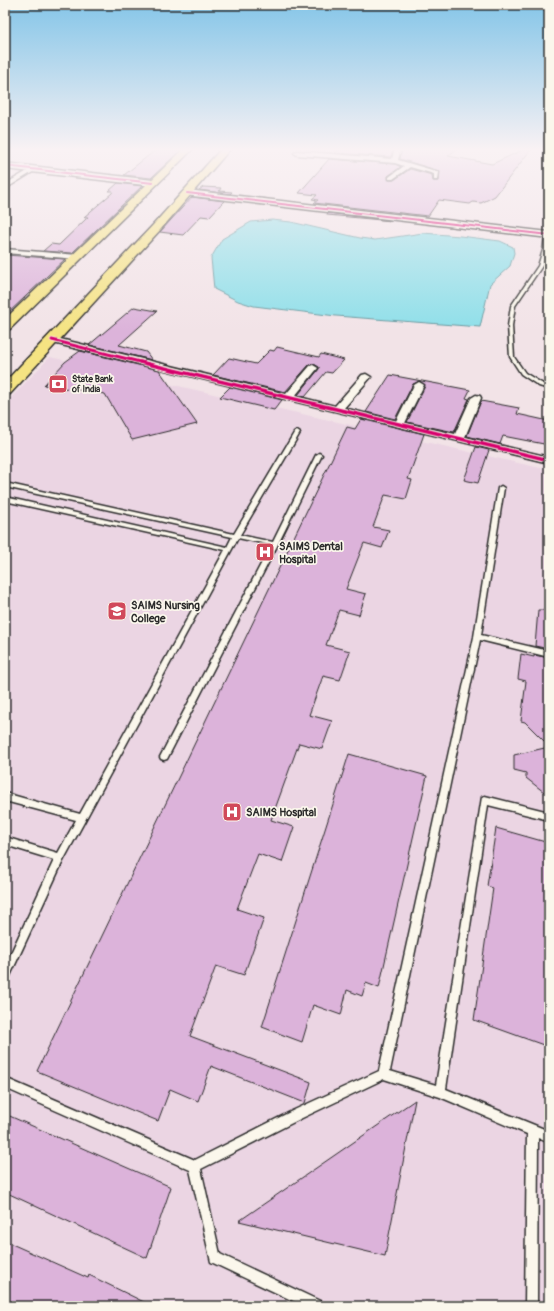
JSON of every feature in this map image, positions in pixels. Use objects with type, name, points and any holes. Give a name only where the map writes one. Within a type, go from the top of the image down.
[{"type":"main road","points":[[5,326],[126,209]]},
{"type":"main road","points":[[5,391],[172,209]]},
{"type":"street","points":[[326,209],[548,235]]},
{"type":"street","points":[[5,251],[78,257]]},
{"type":"street","points":[[52,340],[549,460]]},
{"type":"street","points":[[288,398],[313,368]]},
{"type":"street","points":[[337,410],[366,377]]},
{"type":"street","points":[[399,425],[419,385]]},
{"type":"street","points":[[458,439],[476,398]]},
{"type":"lane","points":[[548,235],[540,266],[513,306],[510,326],[512,357],[523,374],[549,388]]},
{"type":"lane","points":[[5,977],[60,858],[81,818],[228,550],[297,433]]},
{"type":"lane","points":[[164,757],[275,544],[318,455]]},
{"type":"lane","points":[[5,485],[275,544]]},
{"type":"lane","points":[[384,1074],[477,638],[501,488]]},
{"type":"lane","points":[[5,499],[228,550]]},
{"type":"lane","points":[[477,638],[549,654]]},
{"type":"lane","points":[[5,797],[81,818]]},
{"type":"lane","points":[[440,1092],[485,800],[549,816]]},
{"type":"lane","points":[[5,841],[60,858]]},
{"type":"lane","points":[[195,1166],[296,1115],[384,1074],[440,1092],[549,1137]]},
{"type":"lane","points":[[5,1083],[195,1166]]},
{"type":"lane","points":[[530,1306],[534,1131]]},
{"type":"lane","points":[[195,1166],[215,1258],[318,1306]]},
{"type":"shaded area","points":[[50,357],[549,470],[549,1306],[5,1306],[5,404]]},
{"type":"water","points":[[272,220],[291,222],[375,240],[423,233],[500,241],[513,247],[514,253],[510,266],[490,284],[480,327],[336,316],[254,306],[238,301],[214,289],[211,258],[222,239],[251,222]]},
{"type":"building","points":[[93,209],[118,209],[72,253],[43,251],[51,244],[59,245],[88,217],[84,217]]},
{"type":"building","points":[[181,209],[216,209],[209,217],[201,216],[183,235],[160,232]]},
{"type":"building","points":[[368,209],[433,209],[428,216]]},
{"type":"building","points":[[328,213],[392,221],[327,215]]},
{"type":"building","points":[[5,255],[65,259],[5,316]]},
{"type":"building","points":[[134,307],[157,311],[119,345],[146,352],[152,360],[89,345]]},
{"type":"building","points":[[277,347],[319,357],[321,354],[344,360],[332,373],[326,372],[305,397],[298,395],[319,369],[319,367],[314,364],[309,365],[285,392],[213,375],[229,358],[256,364],[270,350],[274,351]]},
{"type":"building","points":[[80,351],[159,370],[197,424],[132,440],[105,394],[44,385],[65,362]]},
{"type":"building","points":[[390,375],[470,390],[466,398],[469,399],[454,432],[407,422],[425,386],[420,381],[413,384],[395,419],[366,412]]},
{"type":"building","points":[[230,387],[282,400],[274,410],[220,397]]},
{"type":"building","points":[[481,401],[519,408],[517,414],[549,421],[549,445],[503,436],[500,444],[467,436]]},
{"type":"building","points":[[361,419],[424,434],[408,479],[412,480],[406,499],[385,495],[373,527],[389,530],[382,548],[364,543],[346,589],[366,594],[359,615],[339,610],[326,645],[350,651],[340,680],[323,676],[309,715],[332,721],[322,749],[299,743],[271,820],[294,827],[282,862],[258,854],[237,909],[264,918],[244,975],[216,966],[190,1036],[311,1082],[305,1103],[211,1066],[198,1101],[170,1089],[158,1121],[37,1071],[347,427],[355,429]]},
{"type":"building","points":[[476,447],[489,450],[478,483],[464,480]]},
{"type":"building","points":[[538,610],[549,610],[549,649],[535,646]]},
{"type":"building","points":[[521,654],[549,658],[549,746],[525,722],[521,721],[526,681],[518,679]]},
{"type":"building","points":[[549,747],[549,796],[526,778],[526,773],[514,770],[514,755]]},
{"type":"building","points":[[349,754],[427,776],[379,988],[366,983],[362,996],[347,990],[341,1015],[313,1005],[302,1042],[262,1027]]},
{"type":"building","points":[[496,828],[549,843],[549,1047],[474,1020],[493,888],[487,886]]},
{"type":"building","points":[[415,1100],[385,1256],[239,1221]]},
{"type":"building","points":[[5,1114],[171,1187],[147,1258],[5,1192]]},
{"type":"building","points":[[5,1241],[88,1278],[89,1275],[152,1306],[5,1306]]},
{"type":"cycle path","points":[[326,209],[549,235]]},
{"type":"cycle path","points":[[52,340],[549,460]]},
{"type":"place","name":"State Bank of India","points":[[58,384]]},
{"type":"place","name":"SAIMS Dental Hospital","points":[[265,552]]},
{"type":"place","name":"SAIMS Nursing College","points":[[117,611]]},
{"type":"place","name":"SAIMS Hospital","points":[[232,812]]}]
